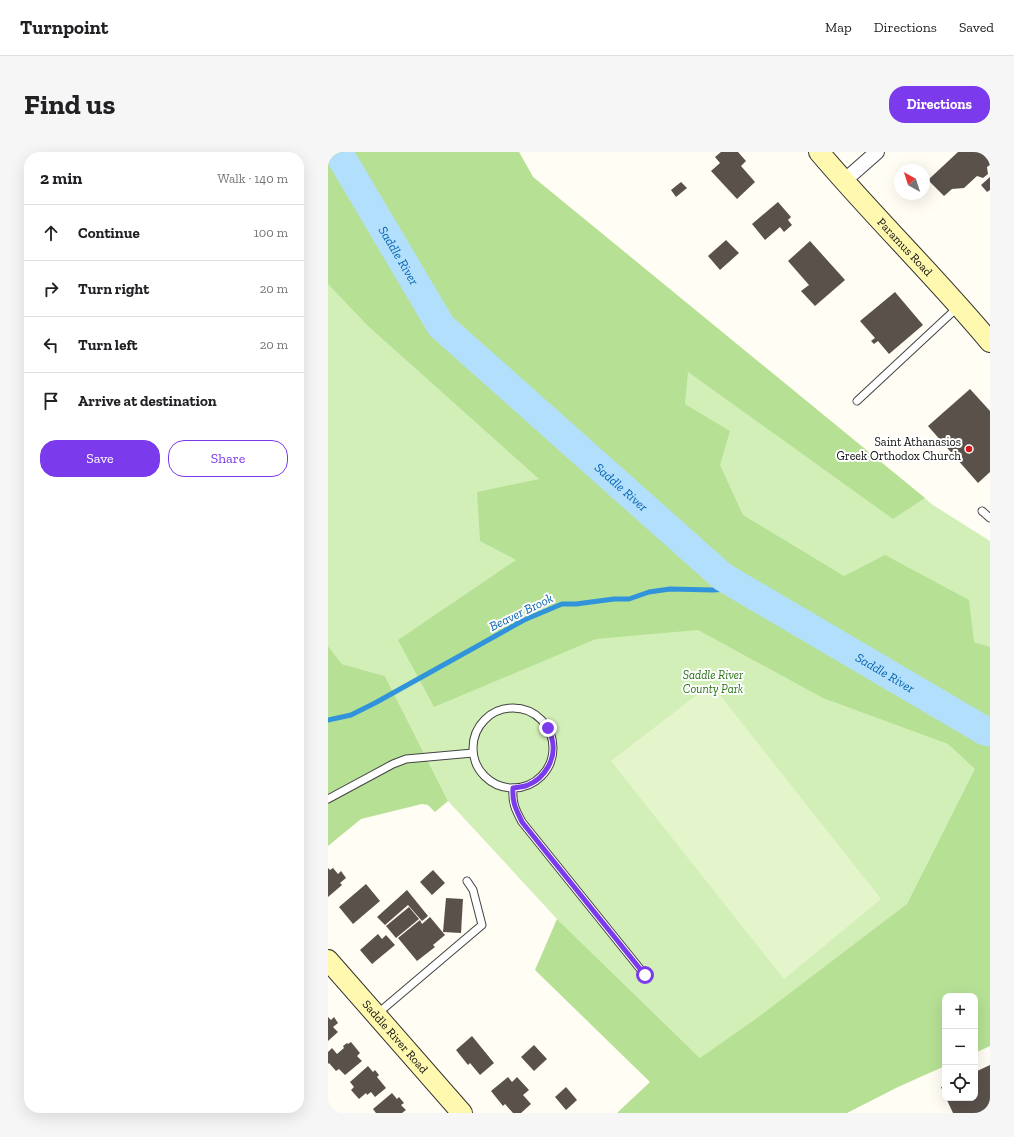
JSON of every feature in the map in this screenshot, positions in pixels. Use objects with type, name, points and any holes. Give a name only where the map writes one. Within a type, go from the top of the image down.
[{"type":"main road","name":"Paramus Road","points":[[819,152],[844,182],[960,306],[990,342]]},
{"type":"main road","name":"Saddle River Road","points":[[328,960],[462,1113]]},
{"type":"street","points":[[844,182],[877,152]]},
{"type":"lane","points":[[858,401],[960,306]]},
{"type":"lane","points":[[982,511],[990,518]]},
{"type":"lane","points":[[516,708],[528,711],[539,718],[548,728],[552,740],[553,753],[549,766],[540,778],[528,786],[513,788],[497,785],[485,777],[477,766],[473,753],[475,737],[481,723],[491,714],[503,709],[516,708]]},
{"type":"lane","points":[[328,800],[393,764],[406,759],[473,753]]},
{"type":"lane","points":[[513,788],[512,800],[516,812],[522,822],[645,975]]},
{"type":"lane","points":[[376,1015],[482,925],[473,890],[467,881]]},
{"type":"green space","name":"Saddle River County Park","points":[[328,152],[519,152],[533,177],[933,505],[990,541],[990,815],[874,978],[700,1058],[557,919],[448,801],[385,676],[342,664],[328,646]]},
{"type":"green space","points":[[328,152],[519,152],[533,177],[925,498],[893,519],[688,372],[685,404],[730,431],[720,465],[743,515],[844,576],[885,555],[969,600],[974,642],[990,647],[990,1046],[978,1052],[978,993],[942,993],[942,1067],[898,1087],[847,1113],[617,1113],[650,1082],[535,970],[557,919],[700,1058],[757,1018],[907,904],[975,769],[948,744],[823,698],[698,630],[596,639],[434,707],[398,640],[516,560],[480,541],[477,492],[539,479],[368,326],[328,284]]},
{"type":"green space","points":[[328,646],[342,664],[385,676],[448,801],[435,812],[428,805],[422,804],[361,819],[328,846]]},
{"type":"green space","points":[[711,684],[881,899],[784,979],[611,761]]},
{"type":"building","points":[[721,152],[738,152],[746,161],[741,166],[755,182],[737,199],[711,171],[720,163],[715,157]]},
{"type":"building","points":[[958,152],[981,152],[990,162],[990,165],[987,167],[988,174],[983,178],[977,176],[964,188],[952,189],[944,196],[930,182],[930,178]]},
{"type":"building","points":[[990,177],[990,190],[987,192],[981,185]]},
{"type":"building","points":[[681,182],[687,188],[676,197],[671,190]]},
{"type":"building","points":[[778,202],[791,217],[788,220],[792,225],[784,232],[780,227],[765,240],[752,224]]},
{"type":"building","points":[[726,240],[739,253],[720,270],[708,256]]},
{"type":"building","points":[[810,241],[845,280],[815,306],[801,291],[809,285],[788,261]]},
{"type":"building","points":[[895,292],[923,325],[889,354],[878,341],[874,344],[871,341],[875,338],[860,321]]},
{"type":"building","name":"Saint Athanasios Greek Orthodox Church","points":[[970,389],[990,411],[990,472],[978,483],[928,426]]},
{"type":"building","points":[[328,868],[330,870],[333,868],[338,874],[341,871],[346,878],[340,883],[342,885],[328,897]]},
{"type":"building","points":[[433,870],[445,883],[432,895],[420,882]]},
{"type":"building","points":[[366,884],[380,901],[353,924],[339,907]]},
{"type":"building","points":[[407,890],[428,916],[422,921],[408,905],[385,925],[377,917]]},
{"type":"building","points":[[446,898],[463,899],[461,933],[443,932]]},
{"type":"building","points":[[409,907],[419,919],[396,938],[386,926]]},
{"type":"building","points":[[430,917],[445,935],[433,945],[435,947],[417,961],[398,938],[420,920],[422,924]]},
{"type":"building","points":[[378,934],[382,939],[386,935],[395,945],[372,964],[360,950]]},
{"type":"building","points":[[328,1017],[331,1020],[334,1017],[338,1023],[333,1027],[338,1032],[328,1041]]},
{"type":"building","points":[[472,1036],[494,1063],[480,1075],[470,1063],[468,1065],[456,1050]]},
{"type":"building","points":[[351,1042],[360,1053],[357,1056],[362,1061],[345,1075],[339,1069],[336,1071],[329,1063],[328,1064],[328,1052],[332,1048],[337,1054],[344,1048],[343,1046]]},
{"type":"building","points":[[534,1045],[547,1059],[534,1071],[521,1057]]},
{"type":"building","points":[[990,1065],[990,1109],[981,1113],[953,1113],[947,1101],[978,1101],[978,1071]]},
{"type":"building","points":[[368,1066],[373,1072],[375,1070],[379,1075],[377,1077],[386,1088],[375,1097],[371,1092],[367,1095],[366,1093],[359,1099],[351,1090],[354,1087],[350,1082]]},
{"type":"building","points":[[508,1077],[512,1082],[517,1077],[529,1090],[523,1095],[531,1104],[521,1113],[513,1113],[505,1104],[503,1106],[491,1091]]},
{"type":"building","points":[[566,1087],[577,1100],[566,1110],[555,1097]]},
{"type":"building","points":[[392,1093],[397,1099],[399,1097],[404,1103],[401,1105],[406,1110],[402,1113],[376,1113],[373,1109]]},
{"type":"waterway","name":"Saddle River","points":[[338,152],[441,326],[723,577],[985,731],[990,732]]},
{"type":"waterway","name":"Beaver Brook","points":[[328,720],[351,715],[524,620],[562,604],[629,599],[649,592],[670,589],[713,590],[742,588]]},
{"type":"place","name":"Saint Athanasios Greek Orthodox Church","points":[[969,449]]},
{"type":"route","points":[[548,728],[552,740],[553,753],[549,766],[540,778],[528,786],[513,788],[512,800],[516,812],[522,822],[645,975]]}]
